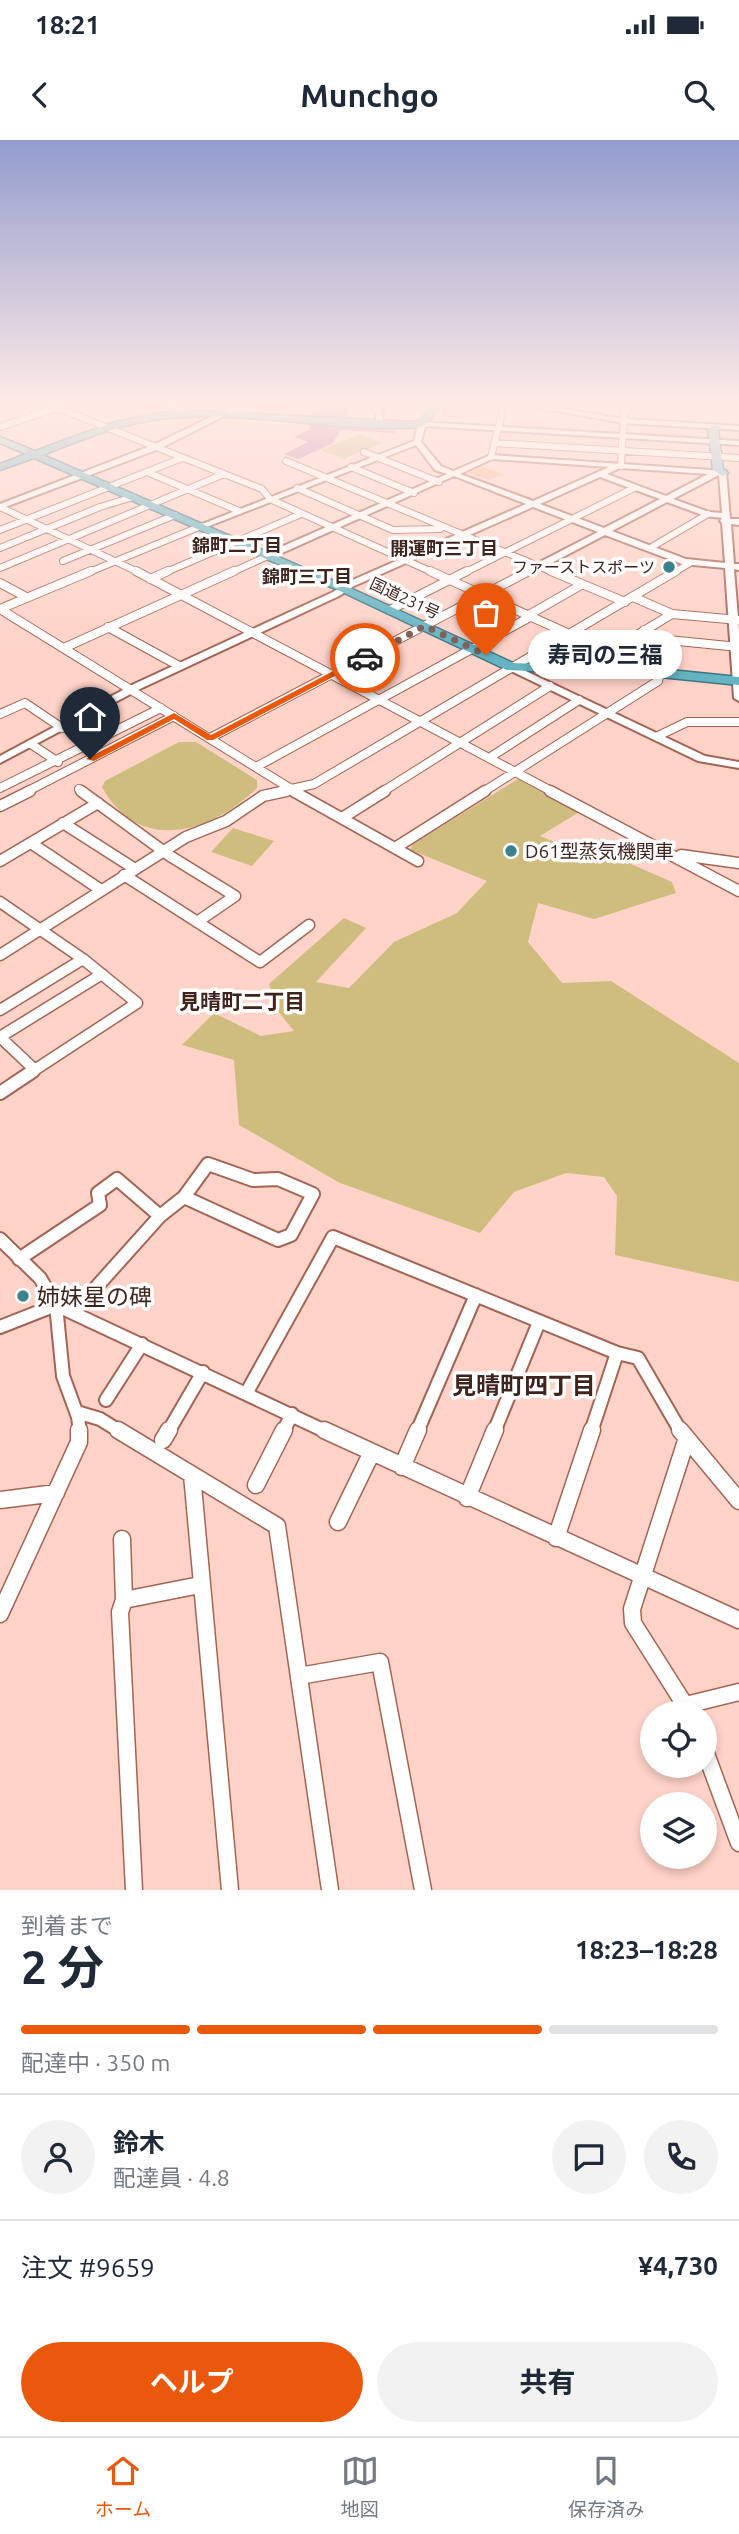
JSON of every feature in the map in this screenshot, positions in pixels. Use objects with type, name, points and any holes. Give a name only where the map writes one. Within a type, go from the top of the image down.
[{"type":"highway","name":"国道231号","points":[[99,483],[344,589],[512,667],[654,673],[739,681]]},
{"type":"street","points":[[0,507],[65,483]]},
{"type":"street","points":[[0,530],[120,483]]},
{"type":"street","points":[[172,483],[239,511]]},
{"type":"street","points":[[0,568],[203,483]]},
{"type":"street","points":[[246,483],[262,489],[270,499],[332,528],[640,666],[654,673],[658,681],[395,848]]},
{"type":"street","points":[[310,483],[0,609],[66,647],[292,790],[418,861]]},
{"type":"street","points":[[337,483],[581,585],[672,614],[736,619]]},
{"type":"street","points":[[389,483],[414,493]]},
{"type":"street","points":[[66,647],[178,595],[437,483]]},
{"type":"street","points":[[479,483],[691,563],[739,567]]},
{"type":"street","points":[[0,760],[179,666],[403,561],[579,483]]},
{"type":"street","points":[[621,483],[708,514],[739,522]]},
{"type":"street","points":[[210,738],[700,483]]},
{"type":"street","points":[[721,483],[728,566],[736,619],[739,698]]},
{"type":"street","points":[[297,488],[393,530],[446,529]]},
{"type":"street","points":[[390,610],[634,488]]},
{"type":"street","points":[[0,548],[100,507],[133,497]]},
{"type":"street","points":[[0,507],[117,561],[739,891]]},
{"type":"street","points":[[149,579],[301,513]]},
{"type":"street","points":[[650,548],[708,514]]},
{"type":"street","points":[[63,561],[175,515]]},
{"type":"street","points":[[726,540],[739,541]]},
{"type":"street","points":[[0,955],[163,850],[226,821],[263,796],[314,784],[691,563]]},
{"type":"street","points":[[0,583],[26,597]]},
{"type":"street","points":[[256,767],[581,585]]},
{"type":"street","points":[[609,652],[672,614]]},
{"type":"street","points":[[108,627],[179,666]]},
{"type":"street","points":[[644,630],[668,640],[737,647]]},
{"type":"street","points":[[512,667],[702,759],[739,765]]},
{"type":"street","points":[[342,818],[459,741],[550,686]]},
{"type":"street","points":[[489,758],[579,700]]},
{"type":"street","points":[[0,714],[25,703],[62,728]]},
{"type":"street","points":[[0,788],[161,708]]},
{"type":"street","points":[[0,806],[174,716]]},
{"type":"street","points":[[658,736],[671,726],[691,719],[739,722]]},
{"type":"street","points":[[31,744],[69,770]]},
{"type":"street","points":[[79,789],[163,850],[235,896],[197,922]]},
{"type":"street","points":[[0,861],[98,803]]},
{"type":"street","points":[[63,823],[135,869]]},
{"type":"street","points":[[31,843],[101,890]]},
{"type":"street","points":[[675,855],[739,863]]},
{"type":"street","points":[[124,876],[260,962],[309,925]]},
{"type":"street","points":[[0,902],[83,959],[137,1003],[0,1093]]},
{"type":"street","points":[[0,1010],[83,959]]},
{"type":"street","points":[[35,1070],[0,1037],[102,974]]},
{"type":"street","points":[[74,1312],[160,1216],[184,1197],[208,1164],[253,1180],[278,1179],[313,1194],[291,1235],[278,1240],[184,1197]]},
{"type":"street","points":[[19,1259],[100,1205],[98,1193],[117,1179],[160,1216]]},
{"type":"street","points":[[247,1392],[333,1237],[538,1322],[617,1353],[638,1358],[686,1441],[739,1502]]},
{"type":"street","points":[[0,1239],[49,1292],[56,1305],[65,1387],[79,1413],[79,1441],[0,1614]]},
{"type":"street","points":[[401,1467],[475,1295]]},
{"type":"street","points":[[0,1327],[56,1305],[74,1312],[641,1579],[738,1617]]},
{"type":"street","points":[[467,1498],[538,1322]]},
{"type":"street","points":[[106,1400],[142,1344]]},
{"type":"street","points":[[556,1538],[617,1353]]},
{"type":"street","points":[[163,1440],[203,1372]]},
{"type":"street","points":[[79,1413],[100,1419],[277,1526],[330,1890]]},
{"type":"street","points":[[256,1485],[292,1414]]},
{"type":"street","points":[[683,1701],[633,1623],[632,1609],[686,1441]]},
{"type":"street","points":[[338,1522],[372,1452]]},
{"type":"street","points":[[192,1475],[230,1890]]},
{"type":"street","points":[[0,1500],[57,1493]]},
{"type":"street","points":[[122,1539],[124,1600],[120,1612],[134,1890]]},
{"type":"street","points":[[124,1600],[200,1585]]},
{"type":"street","points":[[299,1676],[380,1662],[423,1890]]},
{"type":"street","points":[[712,1701],[739,1692]]},
{"type":"street","points":[[717,1778],[737,1823],[739,1843]]},
{"type":"shaded area","points":[[179,742],[196,742],[257,780],[257,788],[239,804],[197,825],[176,830],[155,829],[135,822],[117,808],[102,787],[105,781]]},
{"type":"shaded area","points":[[518,779],[581,811],[540,836],[585,854],[599,850],[672,882],[676,893],[594,919],[538,903],[528,942],[562,983],[611,981],[739,1063],[739,1282],[615,1255],[617,1196],[604,1177],[566,1173],[514,1192],[480,1233],[340,1183],[239,1125],[234,1060],[182,1045],[214,1013],[261,1036],[294,1031],[277,1010],[269,984],[344,918],[366,928],[316,982],[349,988],[394,942],[457,913],[487,881],[411,850],[412,845]]},
{"type":"shaded area","points":[[233,828],[274,841],[252,866],[211,852]]},
{"type":"way so far","points":[[365,658],[425,626],[486,655]]},
{"type":"place","name":"ファーストスポーツ","points":[[669,567]]},
{"type":"place","name":"寿司の三福","points":[[486,655]]},
{"type":"place","name":"D61型蒸気機関車","points":[[511,851]]},
{"type":"place","name":"姉妹星の碑","points":[[23,1296]]},
{"type":"district","name":"錦町二丁目","points":[[237,545]]},
{"type":"district","name":"開運町三丁目","points":[[444,548]]},
{"type":"district","name":"錦町三丁目","points":[[307,576]]},
{"type":"district","name":"見晴町二丁目","points":[[242,1001]]},
{"type":"district","name":"見晴町四丁目","points":[[524,1385]]},
{"type":"route","points":[[90,759],[174,716],[210,738],[365,658]]}]
